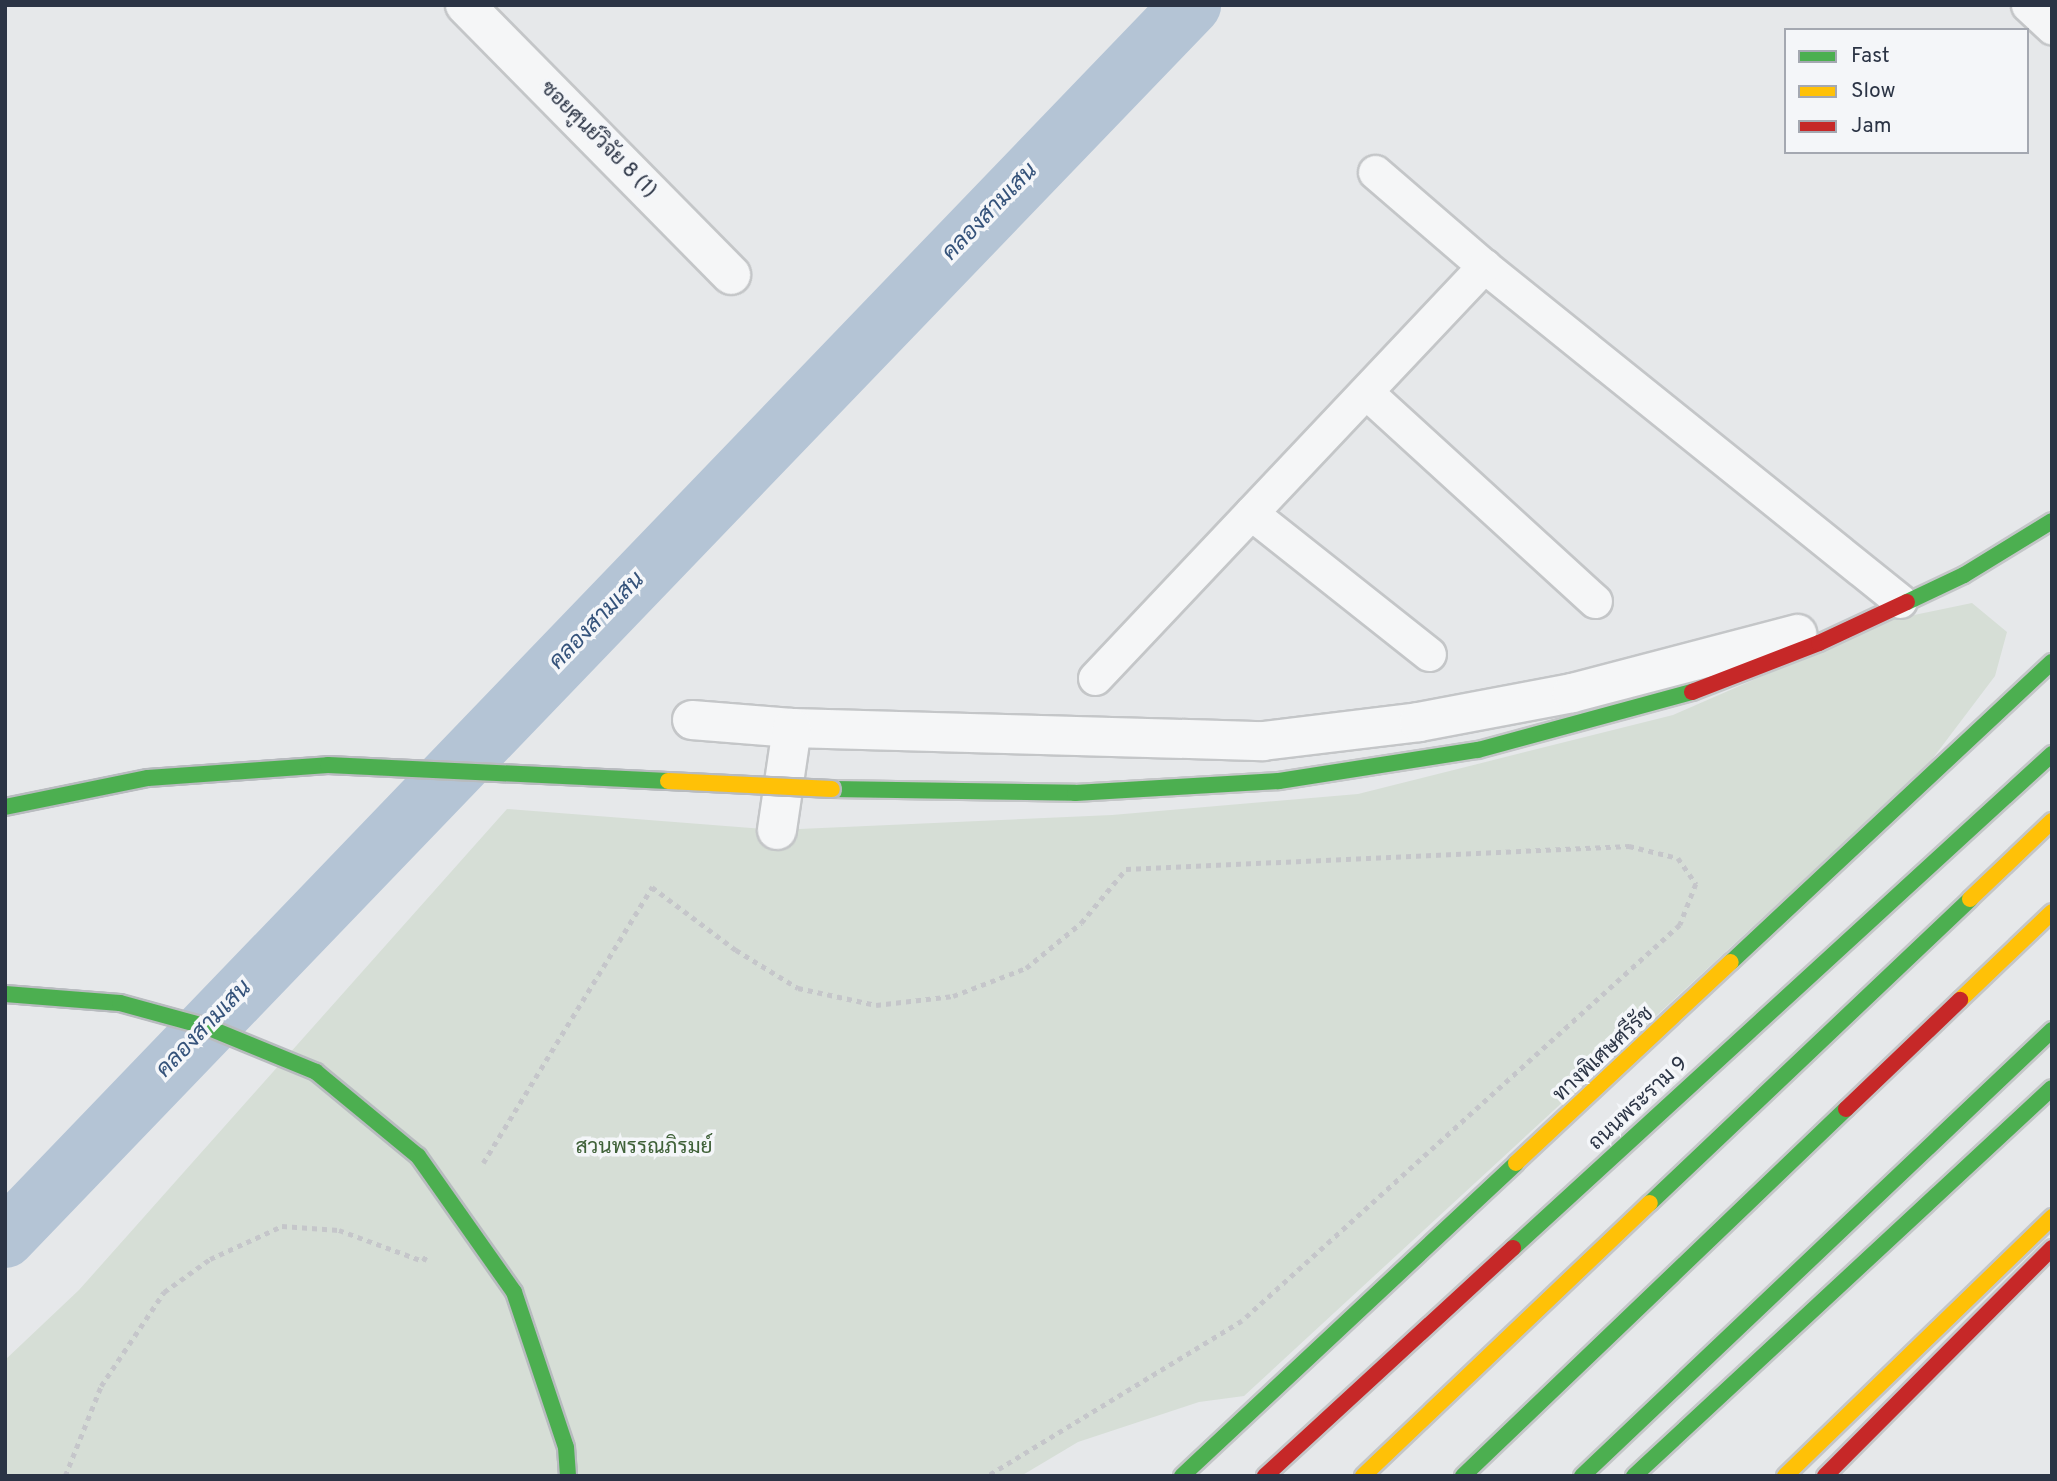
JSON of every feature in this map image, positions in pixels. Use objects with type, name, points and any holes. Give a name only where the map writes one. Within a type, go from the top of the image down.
[{"type":"main road","points":[[5,807],[148,778],[328,765],[831,789],[1075,793],[1279,781],[1478,750],[1665,702],[1831,638],[1964,575],[2052,522]]},
{"type":"main road","name":"ทางพิเศษศรีรัช","points":[[1182,1476],[2052,662]]},
{"type":"main road","name":"ถนนพระราม 9","points":[[1265,1476],[2047,759],[2052,748]]},
{"type":"main road","points":[[1363,1476],[2052,821]]},
{"type":"main road","points":[[1463,1476],[2052,912]]},
{"type":"main road","points":[[5,994],[120,1003],[204,1026],[316,1072],[418,1156],[513,1292],[566,1447],[568,1476]]},
{"type":"main road","points":[[1582,1476],[2049,1036]]},
{"type":"main road","points":[[1634,1476],[2052,1088]]},
{"type":"main road","points":[[1785,1476],[2052,1217]]},
{"type":"main road","points":[[1825,1476],[2052,1248]]},
{"type":"street","name":"ซอยศูนย์วิจัย 8 (1)","points":[[465,5],[731,275]]},
{"type":"street","points":[[692,720],[792,728],[1263,741],[1419,723],[1572,693],[1747,650],[1899,601],[2052,508]]},
{"type":"street","points":[[776,830],[792,728]]},
{"type":"lane","points":[[2028,5],[2052,27]]},
{"type":"lane","points":[[1375,172],[1485,266],[1899,601]]},
{"type":"lane","points":[[1095,678],[1485,266]]},
{"type":"lane","points":[[1366,392],[1595,601]]},
{"type":"lane","points":[[1251,513],[1429,654]]},
{"type":"path","points":[[480,1168],[652,887],[736,950],[798,988],[876,1005],[953,996],[1026,968],[1081,923],[1126,869],[1629,846],[1678,858],[1696,884],[1680,925],[1242,1321],[988,1476]]},
{"type":"path","points":[[65,1476],[101,1386],[164,1292],[210,1259],[282,1226],[339,1230],[423,1261],[430,1250]]},
{"type":"green space","name":"สวนพรรณภิรมย์","points":[[1972,603],[2007,632],[1995,676],[1927,766],[1244,1396],[1199,1402],[1078,1442],[1021,1476],[5,1476],[5,1360],[79,1290],[507,809],[777,830],[1112,815],[1358,794],[1673,715],[1890,620]]},
{"type":"waterway","name":"คลองสามเสน","points":[[5,1238],[1191,5]]},
{"type":"traffic: fast","points":[[1907,602],[1964,575],[2052,521]]},
{"type":"traffic: fast","points":[[1731,962],[2052,662]]},
{"type":"traffic: fast","points":[[832,789],[1075,793],[1279,781],[1478,750],[1692,692]]},
{"type":"traffic: fast","points":[[1513,1248],[2052,754]]},
{"type":"traffic: fast","points":[[5,807],[148,778],[328,765],[668,781]]},
{"type":"traffic: fast","points":[[1650,1203],[1970,899]]},
{"type":"traffic: fast","points":[[5,994],[120,1003],[204,1026],[316,1072],[418,1156],[514,1292],[566,1447],[568,1476]]},
{"type":"traffic: fast","points":[[1582,1476],[2052,1030]]},
{"type":"traffic: fast","points":[[1634,1476],[2052,1088]]},
{"type":"traffic: fast","points":[[1463,1476],[1846,1109]]},
{"type":"traffic: fast","points":[[1182,1476],[1516,1163]]},
{"type":"traffic: slow","points":[[668,781],[832,789]]},
{"type":"traffic: slow","points":[[1970,899],[2052,821]]},
{"type":"traffic: slow","points":[[1960,1000],[2052,912]]},
{"type":"traffic: slow","points":[[1516,1163],[1731,962]]},
{"type":"traffic: slow","points":[[1363,1476],[1650,1203]]},
{"type":"traffic: slow","points":[[1785,1476],[2052,1217]]},
{"type":"traffic: jam","points":[[1692,692],[1819,643],[1907,602]]},
{"type":"traffic: jam","points":[[1846,1109],[1960,1000]]},
{"type":"traffic: jam","points":[[1265,1476],[1513,1248]]},
{"type":"traffic: jam","points":[[1825,1476],[2052,1248]]}]
